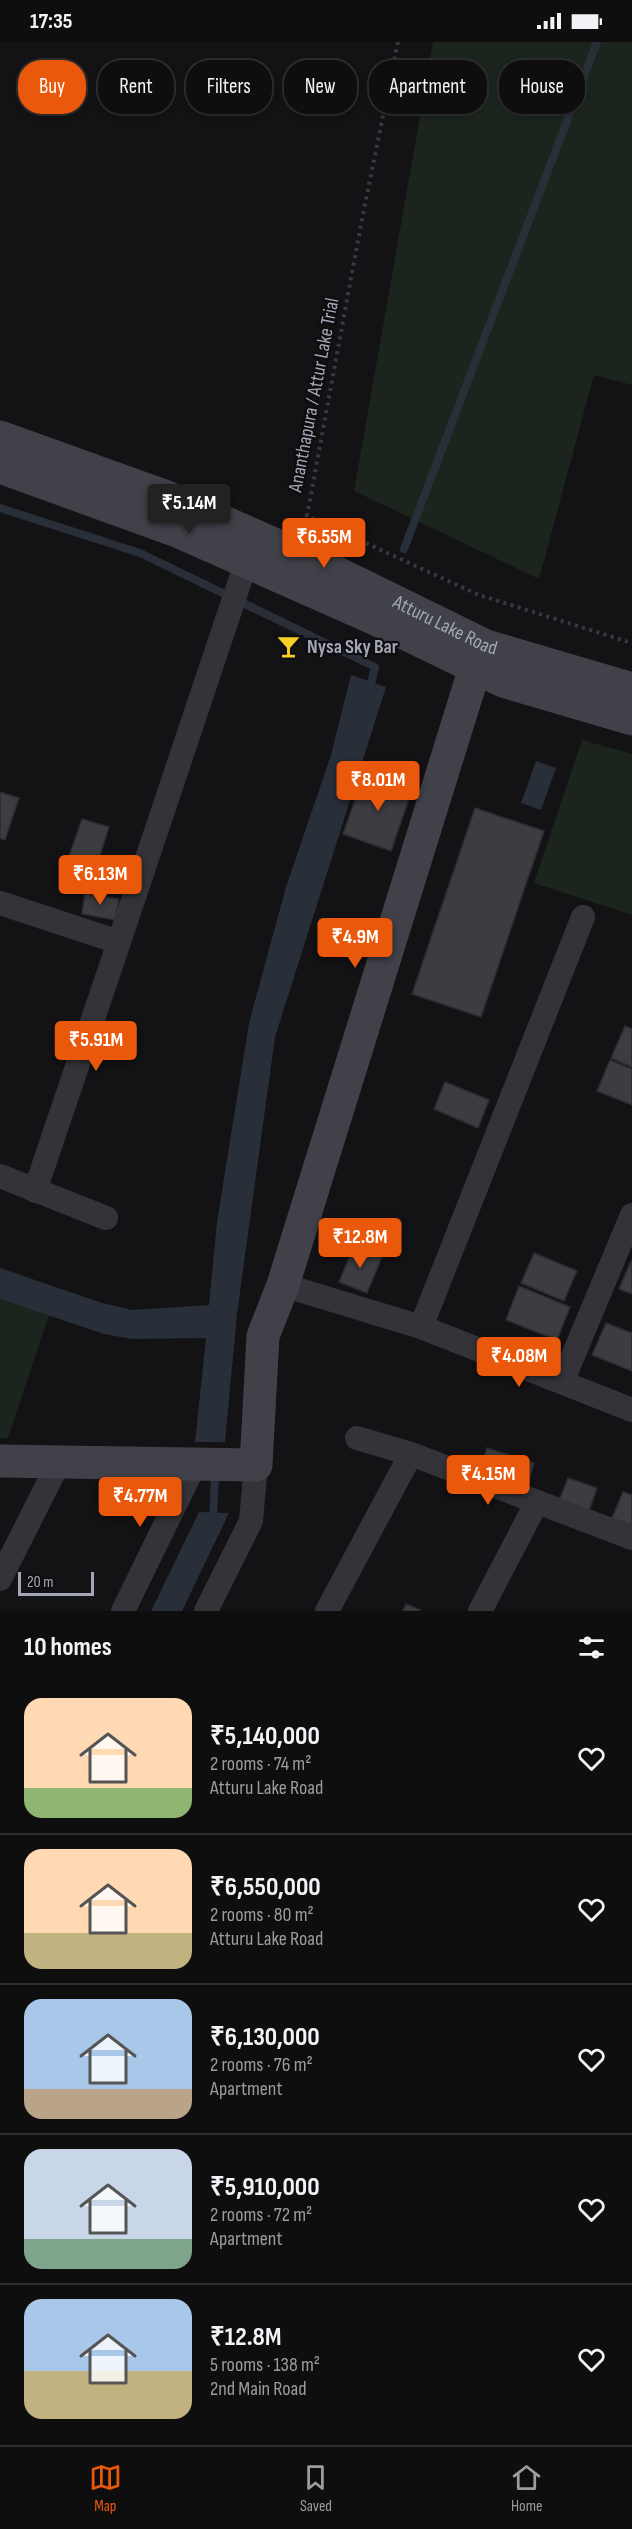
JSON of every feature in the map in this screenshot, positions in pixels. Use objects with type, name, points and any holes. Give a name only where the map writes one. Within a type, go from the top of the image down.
[{"type":"street","name":"Atturu Lake Road","points":[[0,437],[167,497],[251,549],[503,681],[632,719]]},
{"type":"street","name":"Atturu Lake Road","points":[[0,467],[177,531],[251,549],[486,646],[632,689]]},
{"type":"street","points":[[35,1191],[251,549]]},
{"type":"street","points":[[206,1611],[251,1521],[263,1336],[283,1285],[475,668]]},
{"type":"street","points":[[0,903],[120,942]]},
{"type":"street","points":[[421,1327],[584,917]]},
{"type":"street","points":[[0,1176],[106,1218]]},
{"type":"street","points":[[562,1382],[632,1215]]},
{"type":"street","points":[[283,1285],[421,1327],[632,1410]]},
{"type":"street","points":[[357,1438],[411,1454],[632,1538]]},
{"type":"street","points":[[327,1611],[411,1454]]},
{"type":"street","points":[[0,1461],[256,1465]]},
{"type":"street","points":[[0,1580],[59,1462]]},
{"type":"street","points":[[123,1611],[195,1464]]},
{"type":"street","points":[[480,1611],[537,1502]]},
{"type":"path","name":"Ananthapura / Attur Lake Trial","points":[[398,42],[361,224],[307,516],[479,595],[632,643]]},
{"type":"shaded area","points":[[433,42],[632,42],[632,385],[594,375],[539,579],[354,491],[420,114],[487,114],[487,60],[430,60]]},
{"type":"shaded area","points":[[351,675],[386,687],[275,1037],[237,1314],[225,1442],[195,1442],[206,1338],[132,1339],[104,1334],[0,1299],[0,1268],[102,1303],[132,1310],[209,1305],[217,1222],[249,1023],[286,887],[331,755]]},
{"type":"shaded area","points":[[582,740],[632,754],[632,915],[534,883]]},
{"type":"shaded area","points":[[536,761],[556,768],[541,810],[521,803]]},
{"type":"shaded area","points":[[0,1299],[49,1315],[8,1438],[0,1438]]},
{"type":"shaded area","points":[[199,1512],[229,1513],[182,1611],[151,1611]]},
{"type":"building","points":[[364,774],[412,790],[391,851],[343,834]]},
{"type":"building","points":[[0,792],[19,798],[5,840],[0,838]]},
{"type":"building","points":[[475,808],[544,831],[481,1017],[412,994]]},
{"type":"building","points":[[82,819],[109,827],[96,868],[68,859]]},
{"type":"building","points":[[85,893],[119,899],[115,920],[82,914]]},
{"type":"building","points":[[625,1026],[632,1029],[632,1067],[611,1058]]},
{"type":"building","points":[[610,1060],[632,1069],[632,1105],[597,1091]]},
{"type":"building","points":[[445,1082],[489,1100],[478,1128],[434,1109]]},
{"type":"building","points":[[354,1246],[382,1257],[367,1293],[339,1282]]},
{"type":"building","points":[[534,1253],[577,1271],[564,1301],[521,1283]]},
{"type":"building","points":[[632,1261],[632,1294],[619,1289]]},
{"type":"building","points":[[519,1286],[570,1307],[557,1340],[506,1320]]},
{"type":"building","points":[[606,1323],[632,1333],[632,1371],[592,1355]]},
{"type":"building","points":[[487,1448],[534,1463],[528,1485],[480,1470]]},
{"type":"building","points":[[568,1478],[597,1488],[589,1511],[559,1501]]},
{"type":"building","points":[[623,1492],[632,1495],[632,1526],[612,1518]]},
{"type":"building","points":[[406,1604],[420,1610],[403,1611]]},
{"type":"waterway","points":[[404,549],[597,42]]},
{"type":"waterway","points":[[0,508],[140,553],[375,667],[369,692]]},
{"type":"waterway","points":[[213,1521],[215,1473]]},
{"type":"place","name":"Nysa Sky Bar","points":[[289,647]]}]
